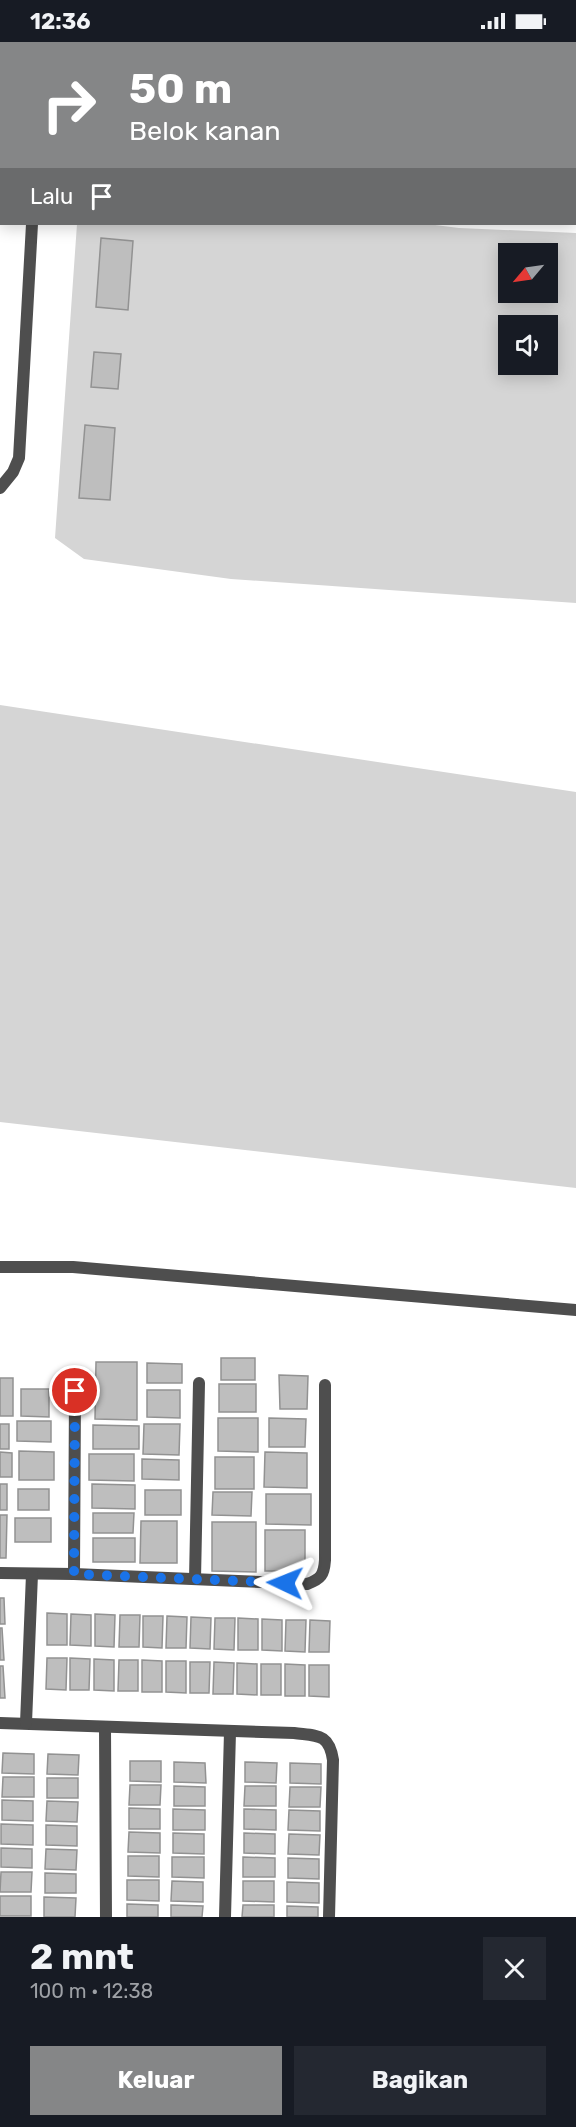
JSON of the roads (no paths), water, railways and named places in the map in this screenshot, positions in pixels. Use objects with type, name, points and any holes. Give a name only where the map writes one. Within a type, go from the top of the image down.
[{"type":"street","points":[[0,488],[13,472],[19,458],[32,225]]},
{"type":"street","points":[[0,1267],[73,1267],[576,1310]]},
{"type":"street","points":[[195,1580],[199,1383]]},
{"type":"street","points":[[0,1573],[307,1584],[322,1576],[325,1560],[325,1385]]},
{"type":"street","points":[[74,1574],[75,1391]]},
{"type":"street","points":[[26,1724],[33,1574]]},
{"type":"street","points":[[0,1723],[294,1733],[319,1736],[330,1743],[333,1760],[329,1917]]},
{"type":"street","points":[[105,1727],[106,1917]]},
{"type":"street","points":[[225,1917],[230,1732]]}]
